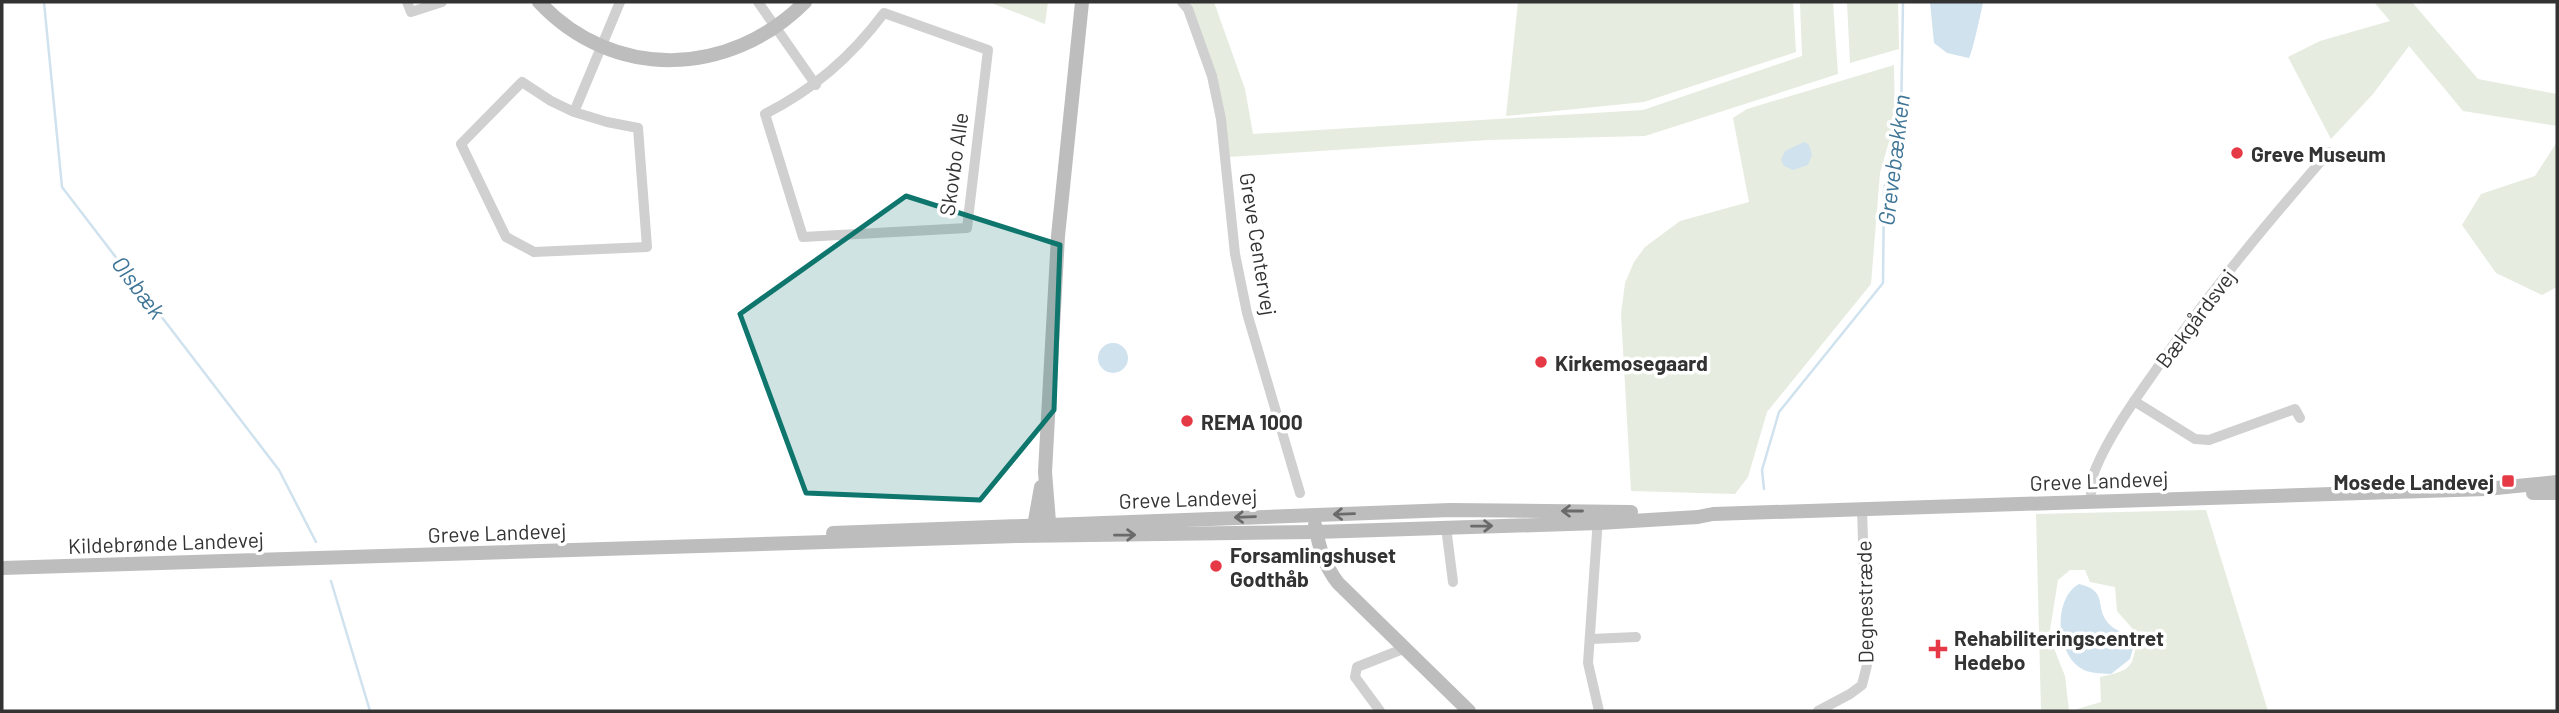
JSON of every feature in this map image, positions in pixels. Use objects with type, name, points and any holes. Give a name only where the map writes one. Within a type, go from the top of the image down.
[{"type":"street","points":[[407,2],[411,12],[442,2]]},
{"type":"street","points":[[539,2],[575,33],[601,47],[640,58],[661,60],[691,60],[750,43],[776,27],[805,2]]},
{"type":"street","points":[[574,112],[620,2]]},
{"type":"street","points":[[758,2],[816,85]]},
{"type":"street","points":[[1050,530],[1045,472],[1058,236],[1083,2]]},
{"type":"street","name":"Greve Centervej","points":[[1181,2],[1188,9],[1212,76],[1221,119],[1235,254],[1247,313],[1300,493]]},
{"type":"street","name":"Skovbo Alle","points":[[884,13],[988,50],[967,228],[803,237],[765,114],[816,85],[849,56],[884,13]]},
{"type":"street","points":[[522,82],[574,112],[638,128],[648,247],[534,252],[506,237],[461,144],[522,82]]},
{"type":"street","name":"Bækgårdsvej","points":[[2091,502],[2091,485],[2095,471],[2134,401],[2222,280],[2329,152]]},
{"type":"street","points":[[2134,401],[2195,439],[2209,440],[2295,409],[2300,418]]},
{"type":"street","points":[[1033,531],[1045,472]]},
{"type":"street","name":"Greve Landevej","points":[[1050,530],[1316,532],[1446,527],[1698,511],[1713,514],[2486,489],[2557,482]]},
{"type":"street","name":"Greve Landevej","points":[[2486,489],[2557,492]]},
{"type":"street","name":"Degnestræde","points":[[1818,711],[1862,685],[1867,665],[1862,509]]},
{"type":"street","name":"Greve Landevej","points":[[332,558],[664,547],[1450,510],[1598,517]]},
{"type":"street","points":[[1313,515],[1318,546],[1332,576],[1351,598],[1469,711]]},
{"type":"street","points":[[1598,517],[1588,663],[1599,711]]},
{"type":"street","points":[[1446,527],[1453,582]]},
{"type":"street","name":"Kildebrønde Landevej","points":[[2,568],[332,558]]},
{"type":"street","points":[[1591,639],[1636,637]]},
{"type":"street","points":[[1380,711],[1355,677],[1357,667],[1403,649]]},
{"type":"highlighted area","points":[[906,196],[1060,245],[1054,410],[980,500],[806,493],[740,314]]},
{"type":"shaded area","points":[[989,2],[1048,2],[1045,24]]},
{"type":"shaded area","points":[[1190,2],[1214,2],[1245,89],[1253,134],[1643,110],[1802,56],[1800,2],[1833,2],[1838,74],[1645,136],[1488,140],[1229,157],[1218,83]]},
{"type":"shaded area","points":[[1518,2],[1793,2],[1796,52],[1644,102],[1506,116]]},
{"type":"shaded area","points":[[1847,2],[1898,2],[1899,49],[1850,63]]},
{"type":"shaded area","points":[[2374,2],[2412,2],[2478,79],[2557,94],[2557,126],[2463,111],[2409,46],[2373,94],[2331,139],[2288,57],[2320,41],[2390,21]]},
{"type":"shaded area","points":[[1894,65],[1895,121],[1880,173],[1871,284],[1767,412],[1748,477],[1735,494],[1631,491],[1621,314],[1625,283],[1634,262],[1645,247],[1680,221],[1749,202],[1733,118],[1747,109]]},
{"type":"shaded area","points":[[2557,142],[2557,287],[2542,295],[2496,273],[2462,225],[2481,194],[2535,176]]},
{"type":"shaded area","points":[[2206,510],[2268,711],[2071,711],[2101,702],[2100,677],[2119,672],[2130,665],[2138,635],[2117,611],[2115,587],[2090,582],[2085,570],[2070,570],[2058,580],[2049,636],[2065,676],[2069,711],[2041,711],[2036,514]]},
{"type":"water","points":[[1930,2],[1983,2],[1969,58],[1947,53],[1934,43]]},
{"type":"water","points":[[1804,142],[1809,145],[1812,155],[1808,165],[1793,170],[1784,166],[1781,160],[1785,151]]},
{"type":"water","points":[[1113,343],[1124,347],[1128,358],[1124,369],[1113,373],[1102,369],[1098,358],[1102,347]]},
{"type":"water","points":[[2079,584],[2098,595],[2108,623],[2124,633],[2134,645],[2130,659],[2111,674],[2094,673],[2079,667],[2066,649],[2062,637],[2062,612],[2071,591]]},
{"type":"waterway","name":"Olsbæk","points":[[44,2],[62,187],[279,470],[316,542]]},
{"type":"waterway","name":"Grevebækken","points":[[1764,489],[1762,470],[1779,412],[1883,283],[1884,190],[1901,119],[1903,2]]},
{"type":"waterway","name":"Olsbæk","points":[[331,581],[370,711]]},
{"type":"place","name":"Greve Museum","points":[[2237,153]]},
{"type":"place","name":"Kirkemosegaard","points":[[1541,362]]},
{"type":"place","name":"REMA 1000","points":[[1187,421]]},
{"type":"place","name":"Mosede Landevej","points":[[2508,481]]},
{"type":"place","name":"Forsamlingshuset Godthåb","points":[[1216,566]]},
{"type":"place","name":"Rehabiliteringscentret Hedebo","points":[[1938,649]]}]
